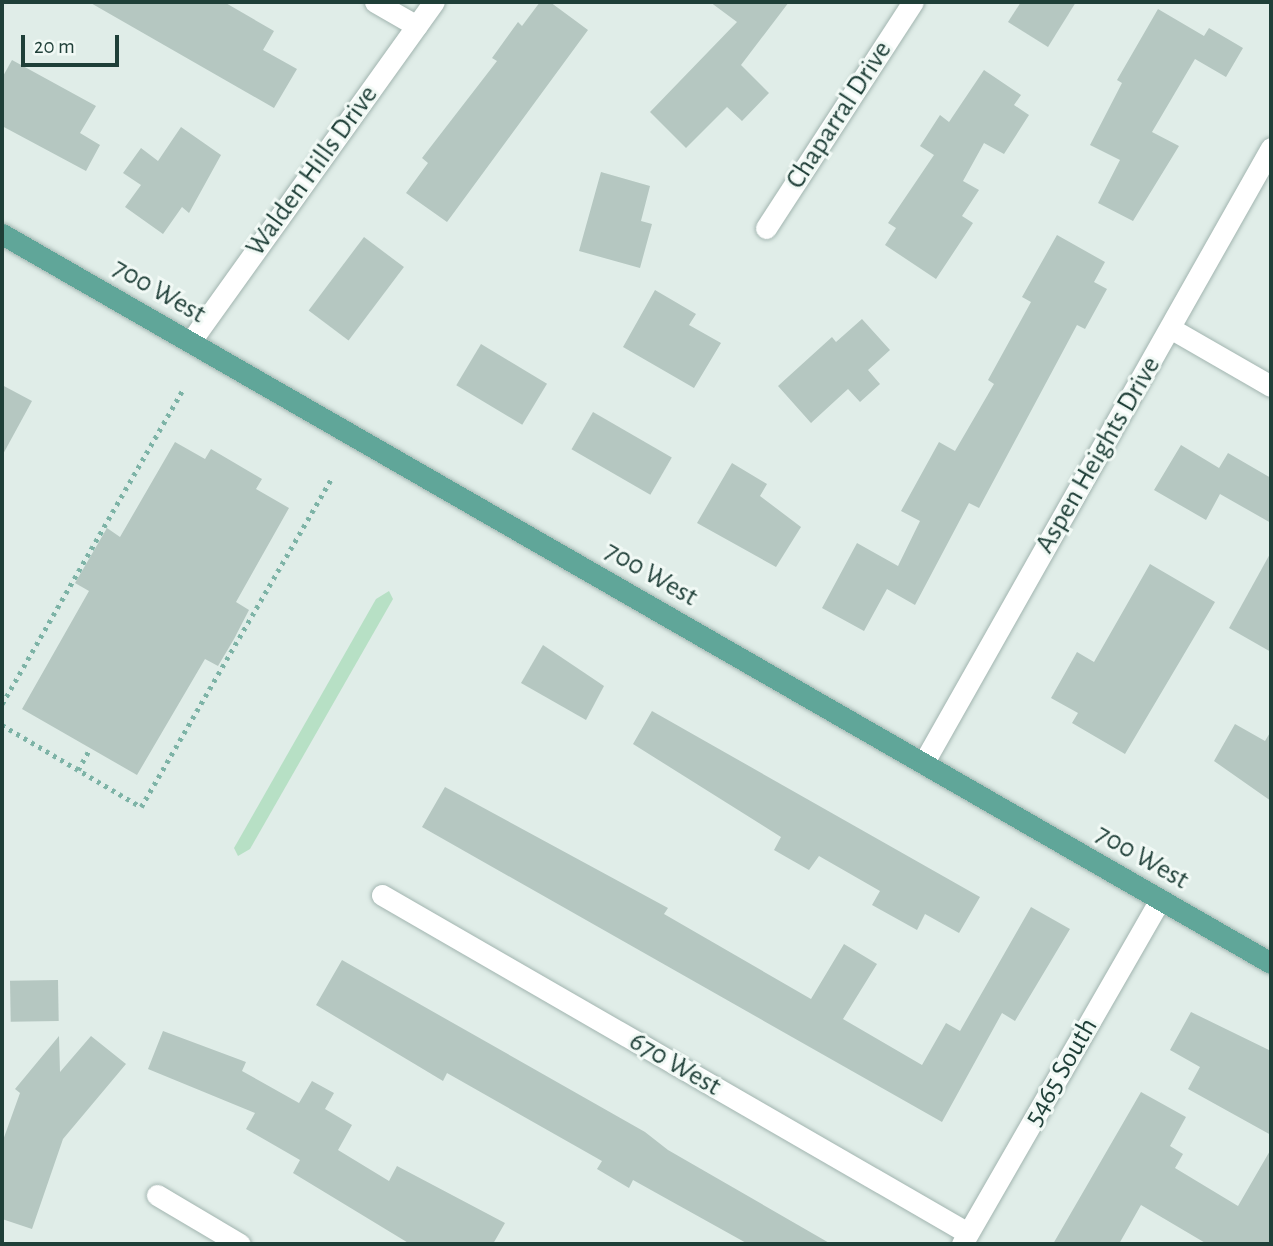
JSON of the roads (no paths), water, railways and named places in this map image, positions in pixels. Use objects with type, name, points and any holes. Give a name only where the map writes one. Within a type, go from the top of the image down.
[{"type":"main road","name":"700 West","points":[[2,234],[1271,963]]},
{"type":"street","points":[[375,2],[417,26]]},
{"type":"street","name":"Walden Hills Drive","points":[[191,341],[434,2]]},
{"type":"street","name":"Chaparral Drive","points":[[766,228],[913,2]]},
{"type":"street","name":"Aspen Heights Drive","points":[[924,762],[1271,148]]},
{"type":"street","points":[[1170,328],[1271,386]]},
{"type":"street","name":"670 West","points":[[382,895],[965,1239]]},
{"type":"street","name":"5465 South","points":[[965,1239],[1160,900]]},
{"type":"street","points":[[157,1195],[240,1244]]}]
